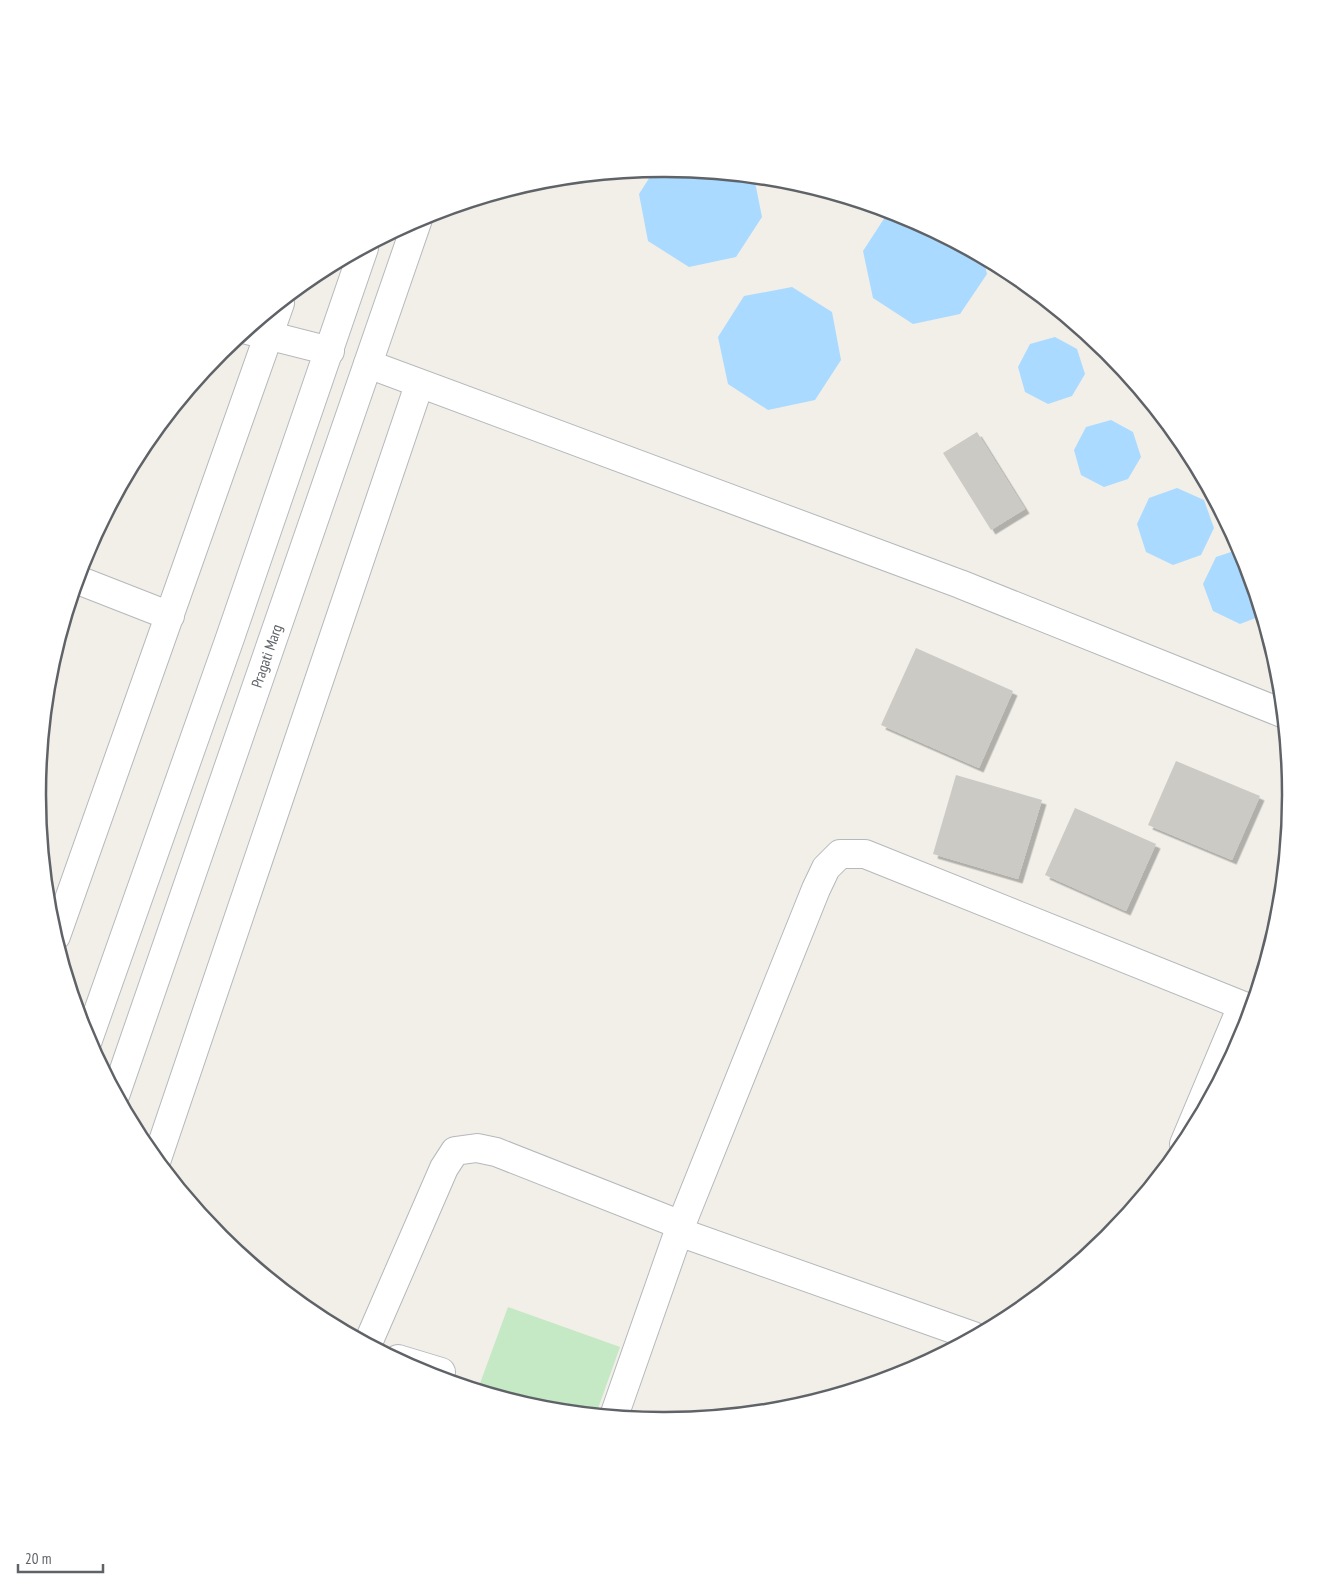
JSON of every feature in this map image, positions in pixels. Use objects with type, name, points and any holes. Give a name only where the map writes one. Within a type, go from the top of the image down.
[{"type":"street","name":"Pragati Marg","points":[[119,1084],[414,230]]},
{"type":"street","points":[[92,1028],[330,351],[361,257]]},
{"type":"street","points":[[60,924],[170,616],[258,334],[266,322]]},
{"type":"street","points":[[258,334],[330,351]]},
{"type":"street","points":[[368,364],[419,385],[960,584],[1275,710]]},
{"type":"street","points":[[160,1151],[419,385]]},
{"type":"street","points":[[84,582],[170,616]]},
{"type":"street","points":[[616,1410],[680,1229],[816,889],[826,868],[840,854],[864,854],[1244,1006]]},
{"type":"street","points":[[370,1338],[444,1168],[455,1151],[477,1148],[496,1152],[680,1229],[965,1333]]},
{"type":"green space","points":[[508,1307],[620,1347],[598,1408],[543,1400],[480,1384]]},
{"type":"water","points":[[650,177],[704,178],[755,184],[762,217],[736,257],[689,267],[648,241],[639,194]]},
{"type":"water","points":[[884,218],[937,240],[985,268],[987,274],[960,314],[913,324],[873,298],[863,251]]},
{"type":"water","points":[[792,287],[832,312],[841,360],[815,400],[768,410],[728,384],[718,337],[744,296]]},
{"type":"water","points":[[1055,337],[1077,349],[1085,374],[1072,396],[1048,404],[1025,392],[1018,367],[1030,344]]},
{"type":"water","points":[[1111,420],[1133,432],[1141,457],[1128,479],[1104,487],[1081,475],[1074,450],[1086,427]]},
{"type":"water","points":[[1177,488],[1204,500],[1214,528],[1201,555],[1173,565],[1146,552],[1137,524],[1149,498]]},
{"type":"water","points":[[1232,552],[1256,618],[1240,624],[1213,611],[1203,584],[1216,557]]},
{"type":"building","points":[[977,432],[1025,509],[991,530],[943,453]]},
{"type":"building","points":[[916,648],[1013,691],[979,768],[881,725]]},
{"type":"building","points":[[1176,761],[1260,796],[1232,860],[1148,825]]},
{"type":"building","points":[[956,775],[1042,800],[1018,879],[933,854]]},
{"type":"building","points":[[1075,808],[1156,844],[1126,911],[1045,875]]}]
